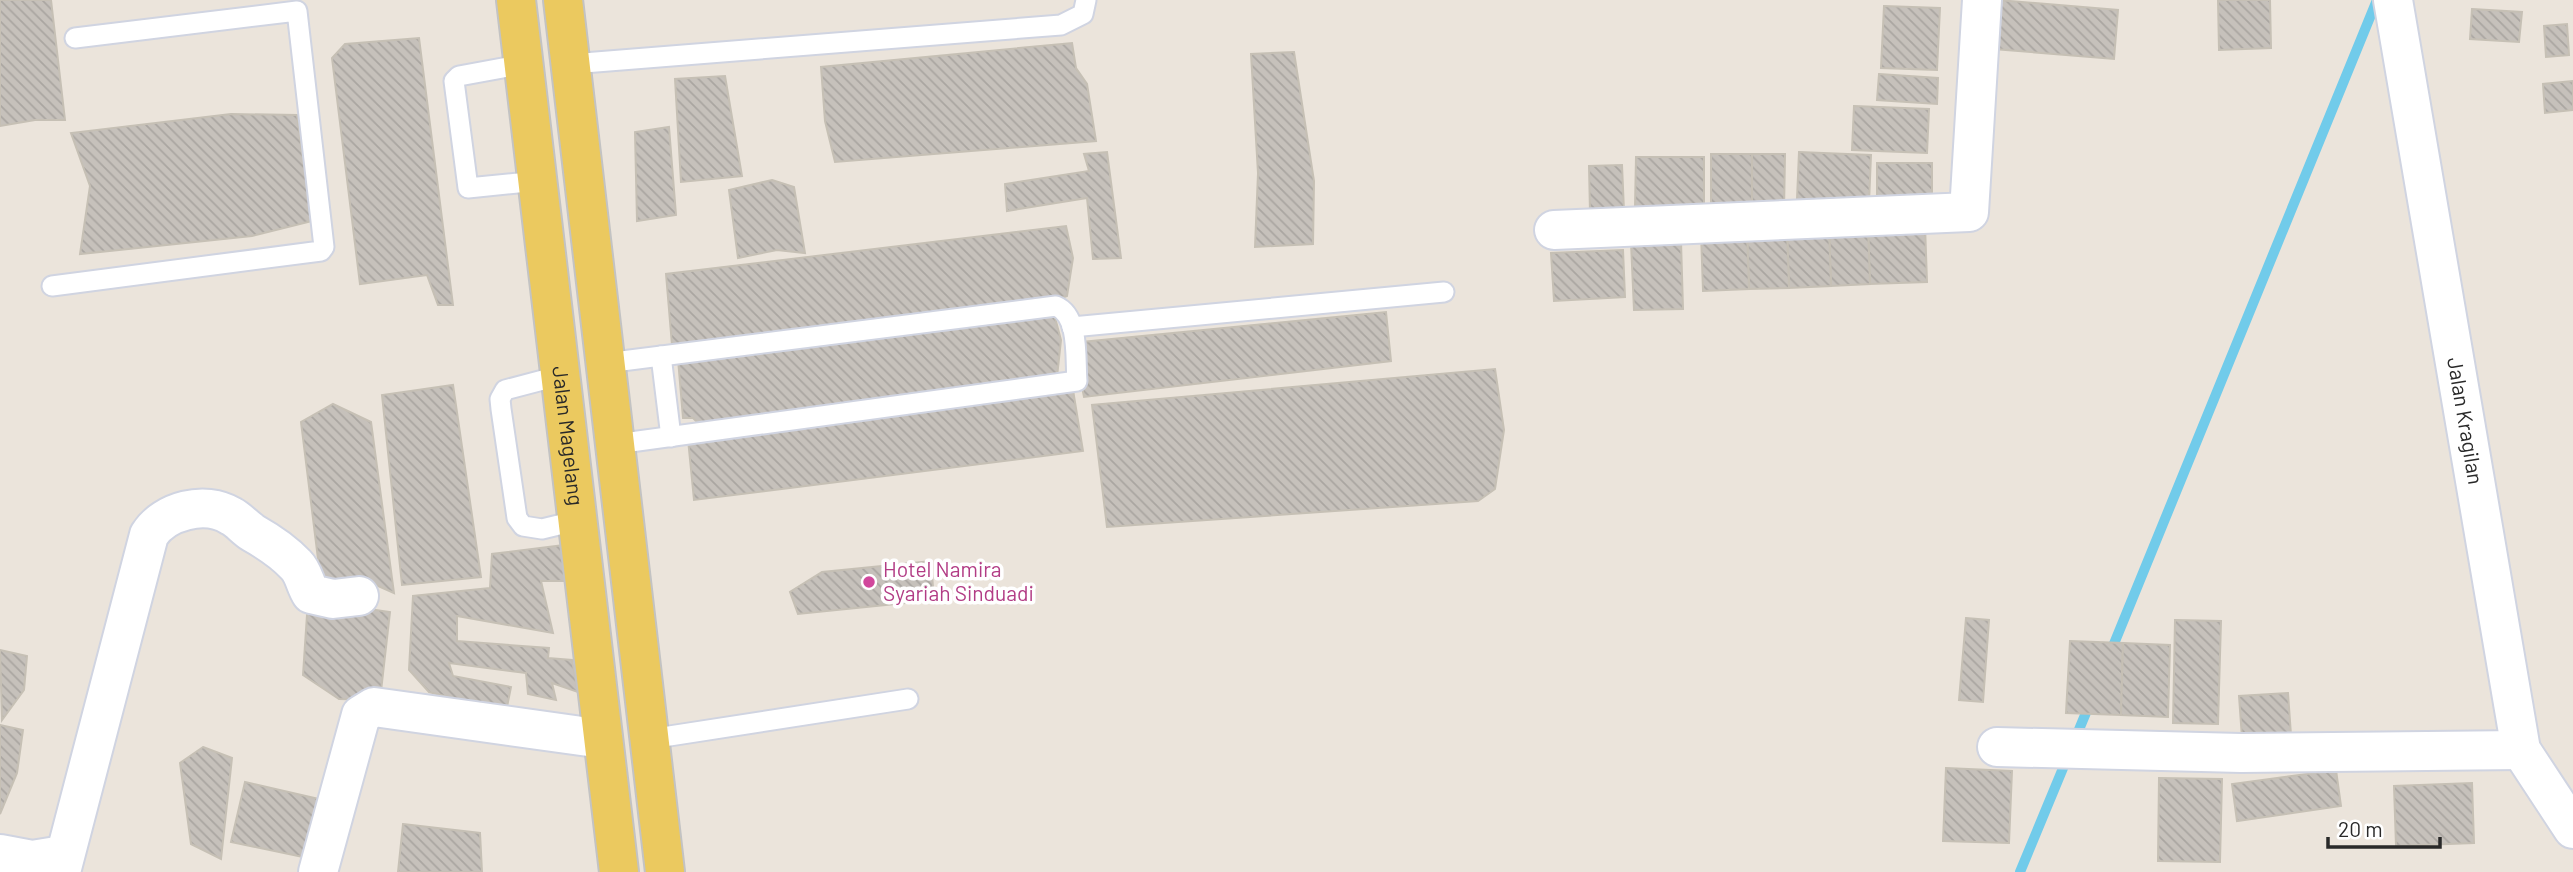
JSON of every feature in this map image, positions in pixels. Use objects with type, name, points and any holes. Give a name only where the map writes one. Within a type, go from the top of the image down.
[{"type":"main road","name":"Jalan Magelang","points":[[516,0],[619,872]]},
{"type":"main road","points":[[563,0],[665,872]]},
{"type":"main road","points":[[569,450],[617,444]]},
{"type":"street","points":[[1554,230],[1969,212],[1982,0]]},
{"type":"street","name":"Jalan Kragilan","points":[[2393,0],[2521,750],[2573,830]]},
{"type":"street","points":[[0,854],[62,863],[149,536],[165,517],[212,509],[230,515],[251,532],[271,542],[298,567],[311,594],[333,599],[359,596]]},
{"type":"street","points":[[318,872],[339,790],[361,715],[365,710],[374,707],[603,739]]},
{"type":"street","points":[[1997,747],[2241,753],[2521,750]]},
{"type":"lane","points":[[571,64],[1060,25],[1083,14],[1086,0]]},
{"type":"lane","points":[[52,286],[323,250],[325,242],[297,5],[75,38]]},
{"type":"lane","points":[[524,64],[456,78],[460,133],[468,188],[537,181]]},
{"type":"lane","points":[[1072,327],[1444,292]]},
{"type":"lane","points":[[606,363],[1056,306],[1066,312],[1072,327],[1077,381],[617,444]]},
{"type":"lane","points":[[660,356],[671,436]]},
{"type":"lane","points":[[562,375],[505,390],[500,399],[503,425],[514,509],[523,526],[542,530],[579,520]]},
{"type":"lane","points":[[649,739],[908,699]]},
{"type":"building","points":[[0,0],[51,0],[65,120],[35,120],[0,126]]},
{"type":"building","points":[[1998,0],[2118,10],[2114,59],[1994,49]]},
{"type":"building","points":[[2218,0],[2270,0],[2271,48],[2219,50]]},
{"type":"building","points":[[1884,6],[1940,8],[1937,70],[1881,68]]},
{"type":"building","points":[[2472,9],[2522,12],[2519,42],[2470,39]]},
{"type":"building","points":[[2567,24],[2569,55],[2546,57],[2544,26]]},
{"type":"building","points":[[419,38],[453,305],[438,305],[427,275],[360,284],[332,58],[345,44]]},
{"type":"building","points":[[1072,43],[1076,68],[1087,84],[1096,141],[835,162],[825,121],[821,67]]},
{"type":"building","points":[[1294,52],[1314,181],[1313,244],[1255,247],[1258,173],[1251,54]]},
{"type":"building","points":[[1879,74],[1938,78],[1937,104],[1877,100]]},
{"type":"building","points":[[725,76],[742,176],[681,182],[675,79]]},
{"type":"building","points":[[2573,81],[2573,110],[2545,113],[2543,84]]},
{"type":"building","points":[[1854,106],[1929,109],[1927,153],[1852,150]]},
{"type":"building","points":[[231,114],[297,115],[312,221],[252,236],[80,254],[90,186],[71,133]]},
{"type":"building","points":[[669,127],[676,215],[637,221],[635,132]]},
{"type":"building","points":[[1107,152],[1121,258],[1093,259],[1087,198],[1007,211],[1005,184],[1089,171],[1084,154]]},
{"type":"building","points":[[1799,152],[1871,155],[1869,203],[1797,199]]},
{"type":"building","points":[[1711,154],[1752,154],[1752,211],[1711,211]]},
{"type":"building","points":[[1752,154],[1785,154],[1784,212],[1752,211]]},
{"type":"building","points":[[1636,157],[1704,157],[1704,207],[1635,207]]},
{"type":"building","points":[[1877,163],[1932,163],[1932,201],[1877,201]]},
{"type":"building","points":[[1622,165],[1624,211],[1590,212],[1589,166]]},
{"type":"building","points":[[772,180],[794,187],[805,253],[777,250],[738,258],[729,190]]},
{"type":"building","points":[[1925,225],[1927,282],[1870,284],[1868,227]]},
{"type":"building","points":[[1066,226],[1073,258],[1067,296],[1039,306],[672,345],[666,274]]},
{"type":"building","points":[[1868,227],[1870,284],[1831,286],[1829,228]]},
{"type":"building","points":[[1829,228],[1831,286],[1789,288],[1787,230]]},
{"type":"building","points":[[1787,230],[1789,288],[1749,289],[1747,231]]},
{"type":"building","points":[[1747,231],[1749,289],[1703,291],[1701,233]]},
{"type":"building","points":[[1681,241],[1683,309],[1634,310],[1631,243]]},
{"type":"building","points":[[1623,250],[1625,297],[1554,301],[1551,253]]},
{"type":"building","points":[[1053,310],[1061,340],[1057,377],[698,423],[693,418],[683,418],[678,359]]},
{"type":"building","points":[[1386,312],[1391,361],[1084,397],[1081,382],[1082,342]]},
{"type":"building","points":[[1495,369],[1504,430],[1495,489],[1478,501],[1107,527],[1092,405]]},
{"type":"building","points":[[453,385],[481,577],[402,585],[382,395]]},
{"type":"building","points":[[1073,390],[1083,451],[694,500],[688,439]]},
{"type":"building","points":[[333,404],[371,422],[394,593],[367,581],[322,591],[301,422]]},
{"type":"building","points":[[563,545],[568,581],[541,581],[553,633],[457,616],[457,641],[549,648],[548,658],[572,660],[578,692],[552,683],[556,700],[528,694],[526,673],[449,663],[453,676],[511,687],[506,712],[429,692],[409,670],[413,596],[490,588],[492,554]]},
{"type":"building","name":"Hotel Namira Syariah Sinduadi","points":[[931,561],[934,600],[798,614],[790,592],[822,572]]},
{"type":"building","points":[[308,600],[390,612],[380,700],[339,699],[303,675]]},
{"type":"building","points":[[1966,618],[1989,620],[1983,702],[1959,700]]},
{"type":"building","points":[[2175,620],[2221,621],[2218,724],[2173,723]]},
{"type":"building","points":[[2070,641],[2123,643],[2121,715],[2066,713]]},
{"type":"building","points":[[2123,643],[2170,645],[2168,717],[2121,715]]},
{"type":"building","points":[[0,650],[27,656],[24,690],[2,720]]},
{"type":"building","points":[[2288,693],[2291,735],[2242,738],[2239,696]]},
{"type":"building","points":[[0,725],[23,730],[17,773],[0,814]]},
{"type":"building","points":[[203,747],[232,758],[221,859],[191,844],[180,763]]},
{"type":"building","points":[[1946,768],[2012,771],[2009,843],[1943,841]]},
{"type":"building","points":[[2336,770],[2341,806],[2237,821],[2232,784]]},
{"type":"building","points":[[2159,778],[2222,779],[2220,862],[2158,861]]},
{"type":"building","points":[[245,782],[319,799],[308,858],[231,842]]},
{"type":"building","points":[[2472,783],[2474,843],[2396,846],[2394,786]]},
{"type":"building","points":[[403,824],[480,833],[482,872],[398,872]]},
{"type":"waterway","points":[[2109,656],[2377,0]]},
{"type":"waterway","points":[[2020,872],[2090,703]]},
{"type":"place","name":"Hotel Namira Syariah Sinduadi","points":[[869,582]]}]
